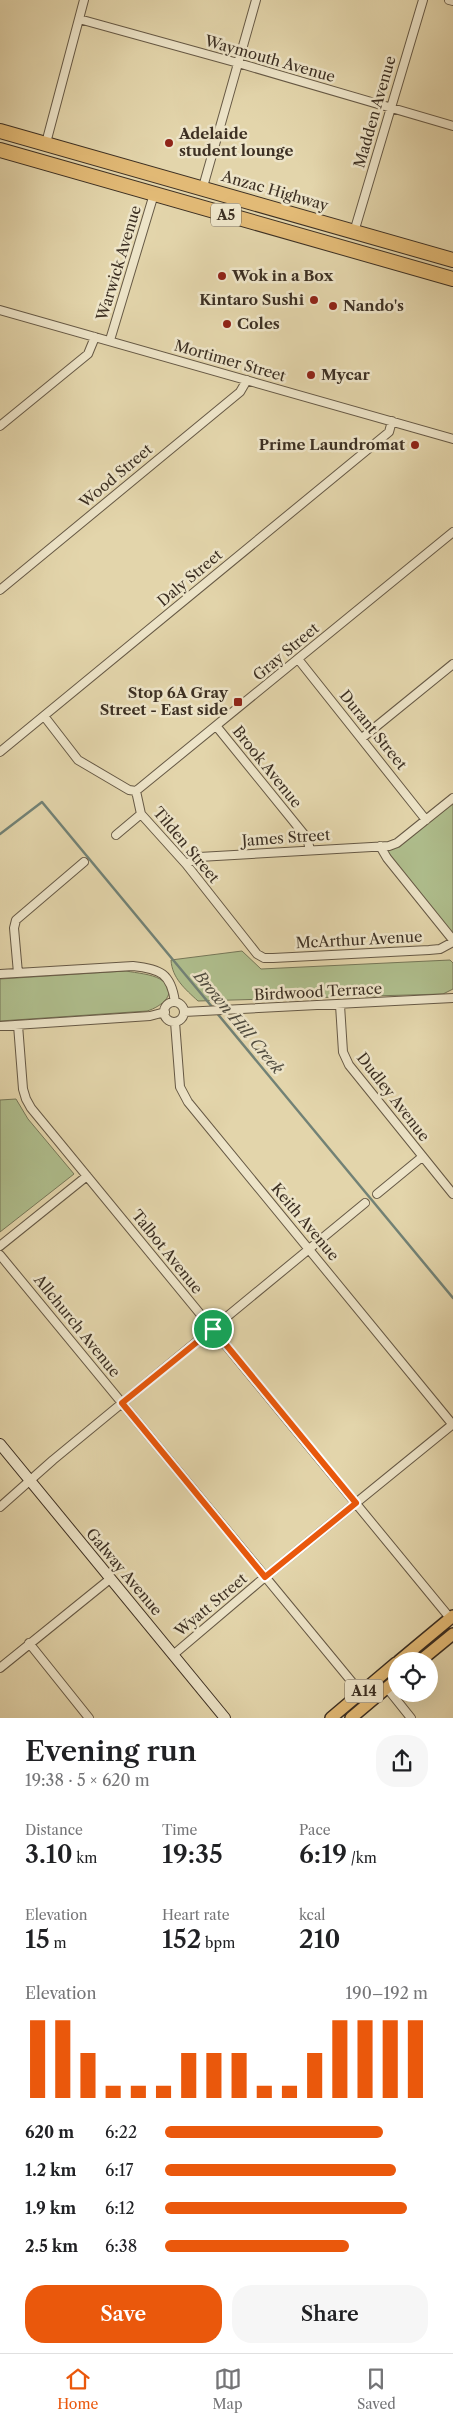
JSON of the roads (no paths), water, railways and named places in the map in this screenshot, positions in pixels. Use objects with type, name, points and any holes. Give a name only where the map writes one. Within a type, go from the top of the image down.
[{"type":"highway","name":"Anzac Highway","points":[[0,131],[203,187],[452,260]]},
{"type":"highway","name":"A5","points":[[0,150],[453,279]]},
{"type":"highway","points":[[108,181],[112,163]]},
{"type":"highway","points":[[354,232],[358,239],[369,247],[373,256]]},
{"type":"highway","points":[[452,260],[449,268],[453,274]]},
{"type":"main road","name":"A14","points":[[410,1652],[452,1617]]},
{"type":"main road","points":[[431,1652],[453,1634]]},
{"type":"main road","name":"A14","points":[[330,1718],[388,1670]]},
{"type":"main road","name":"A14","points":[[351,1718],[387,1688]]},
{"type":"street","points":[[46,143],[84,0]]},
{"type":"street","points":[[203,187],[256,0]]},
{"type":"street","name":"Madden Avenue","points":[[354,232],[423,0]]},
{"type":"street","points":[[449,0],[453,1]]},
{"type":"street","name":"Waymouth Avenue","points":[[79,20],[238,63],[453,126]]},
{"type":"street","name":"Warwick Avenue","points":[[110,340],[154,194]]},
{"type":"street","name":"Mortimer Street","points":[[0,310],[453,439]]},
{"type":"street","name":"Warwick Avenue","points":[[0,426],[88,354],[95,338]]},
{"type":"street","name":"Wood Street","points":[[0,590],[240,392],[247,380]]},
{"type":"street","name":"Daly Street","points":[[0,752],[389,432],[392,421]]},
{"type":"street","name":"Gray Street","points":[[136,791],[217,727],[453,532]]},
{"type":"street","name":"Durant Street","points":[[298,659],[426,820]]},
{"type":"street","points":[[362,738],[453,664]]},
{"type":"street","points":[[44,716],[78,760],[129,790],[136,791]]},
{"type":"street","name":"Brook Avenue","points":[[217,727],[307,838],[310,850]]},
{"type":"street","name":"Tilden Street","points":[[136,791],[141,814],[186,864],[247,943],[264,958]]},
{"type":"street","points":[[426,820],[453,798]]},
{"type":"street","points":[[116,835],[141,814]]},
{"type":"street","name":"James Street","points":[[186,864],[199,857],[389,846],[397,843],[426,820]]},
{"type":"street","points":[[380,846],[387,858],[453,941]]},
{"type":"street","points":[[18,973],[14,928],[16,920],[84,862]]},
{"type":"street","name":"McArthur Avenue","points":[[264,958],[429,950],[440,949],[453,941]]},
{"type":"street","points":[[0,974],[133,966],[147,968],[163,974],[172,984],[174,1002]]},
{"type":"street","name":"Birdwood Terrace","points":[[184,1012],[453,998]]},
{"type":"street","points":[[174,1002],[183,1007],[184,1012],[180,1020],[175,1022],[166,1017],[164,1012],[166,1006],[174,1002]]},
{"type":"street","name":"Dudley Avenue","points":[[340,1005],[345,1060],[453,1194]]},
{"type":"street","points":[[0,1026],[150,1016],[164,1012]]},
{"type":"street","name":"Keith Avenue","points":[[175,1022],[180,1086],[183,1095],[453,1425]]},
{"type":"street","name":"Talbot Avenue","points":[[18,1024],[26,1099],[87,1176],[452,1617]]},
{"type":"street","points":[[377,1194],[422,1157]]},
{"type":"street","points":[[0,1246],[87,1176]]},
{"type":"street","points":[[0,1507],[122,1403],[365,1203]]},
{"type":"street","name":"Allchurch Avenue","points":[[0,1255],[361,1693]]},
{"type":"street","name":"Wyatt Street","points":[[173,1655],[265,1577],[453,1425]]},
{"type":"street","name":"Galway Avenue","points":[[0,1444],[225,1718]]},
{"type":"street","points":[[0,1668],[110,1579]]},
{"type":"street","points":[[29,1644],[89,1718]]},
{"type":"street","points":[[387,1688],[411,1718]]},
{"type":"waterway","name":"Brown Hill Creek","points":[[0,834],[42,802],[213,1008]]},
{"type":"waterway","name":"Brown Hill Creek","points":[[216,1012],[453,1298]]},
{"type":"place","name":"Adelaide student lounge","points":[[169,143]]},
{"type":"place","name":"Wok in a Box","points":[[222,276]]},
{"type":"place","name":"Kintaro Sushi","points":[[314,300]]},
{"type":"place","name":"Nando's","points":[[333,306]]},
{"type":"place","name":"Coles","points":[[227,324]]},
{"type":"place","name":"Mycar","points":[[311,375]]},
{"type":"place","name":"Prime Laundromat","points":[[415,445]]},
{"type":"place","name":"Stop 6A Gray Street - East side","points":[[238,702]]}]
